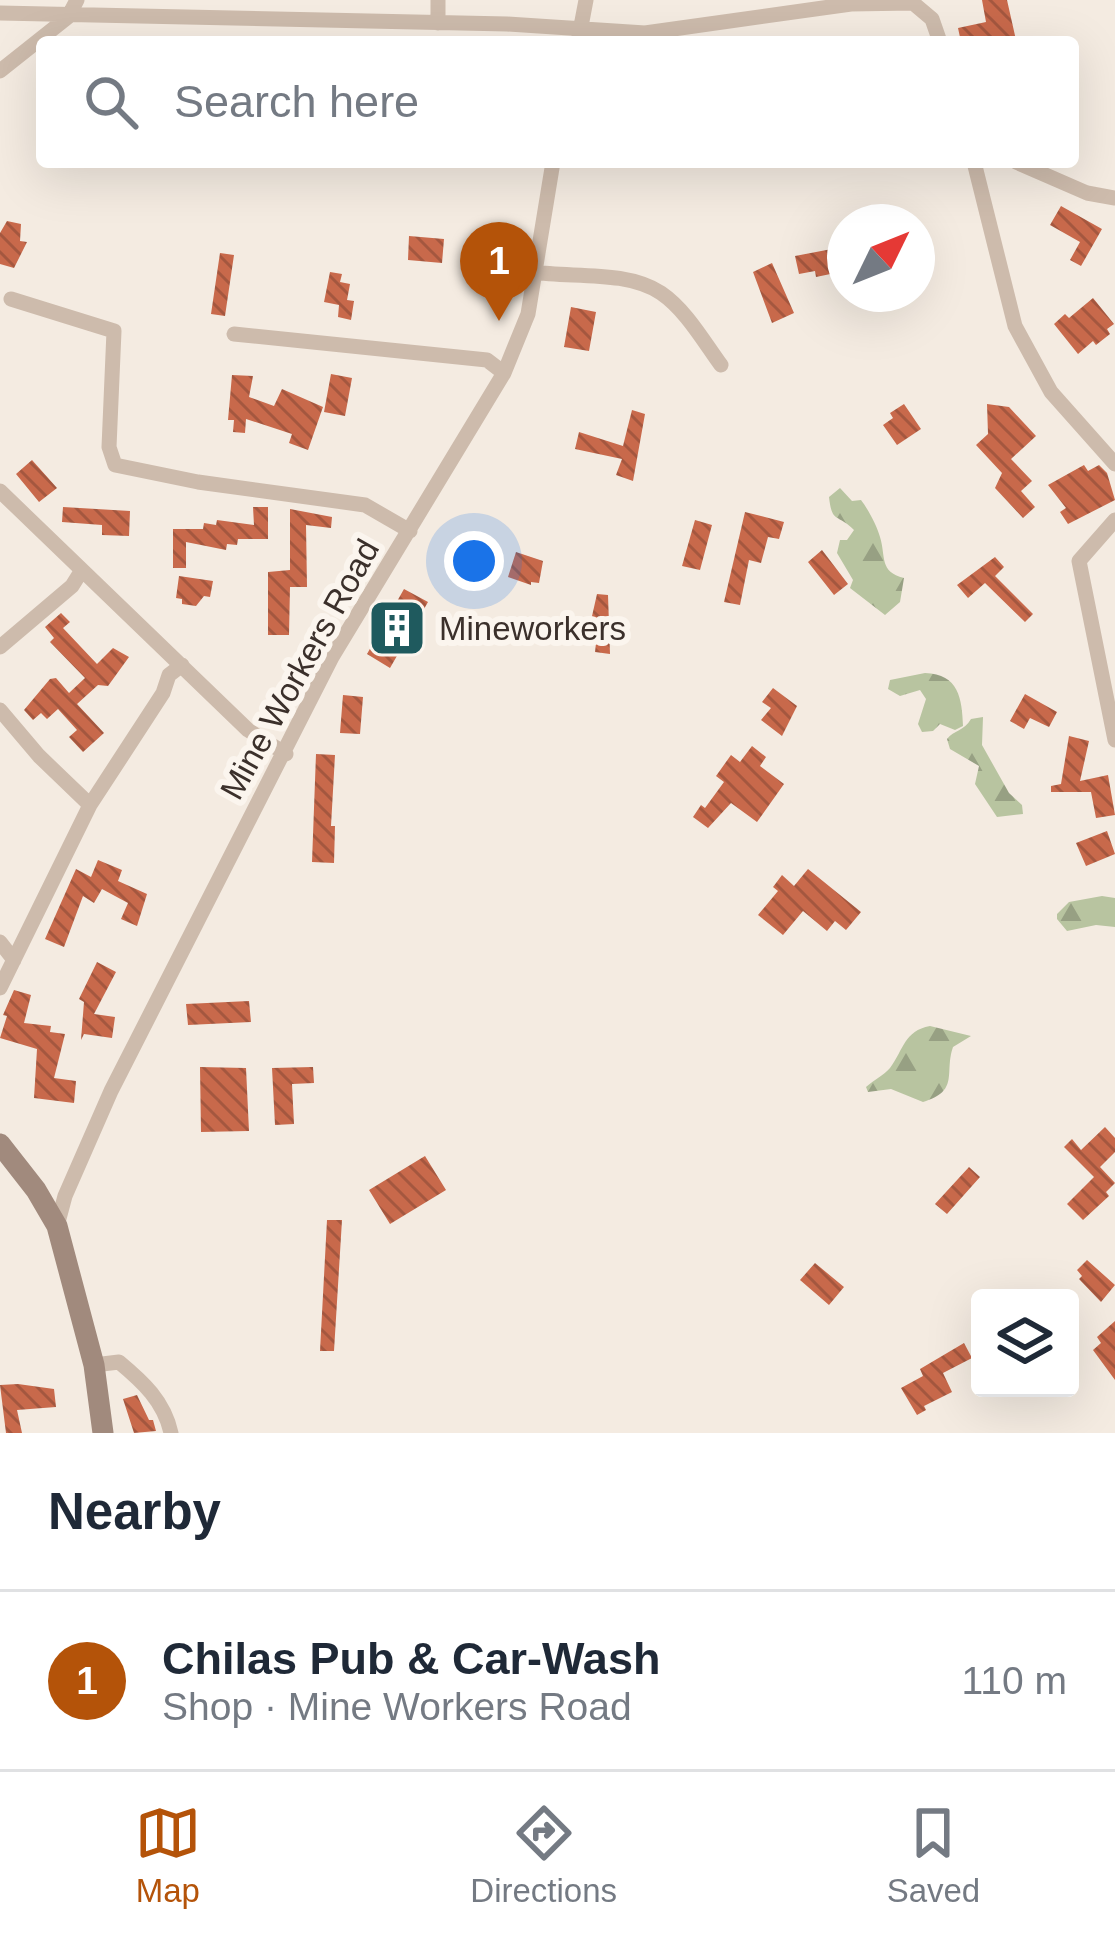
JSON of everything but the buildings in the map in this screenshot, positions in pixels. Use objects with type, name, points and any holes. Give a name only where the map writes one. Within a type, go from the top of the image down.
[{"type":"street","points":[[43,36],[68,16],[77,0]]},
{"type":"street","points":[[438,0],[438,22]]},
{"type":"street","points":[[579,35],[586,0]]},
{"type":"street","points":[[0,13],[438,22],[579,35],[644,33],[851,4],[914,3],[932,19],[938,36]]},
{"type":"street","points":[[0,71],[36,42]]},
{"type":"street","name":"Mine Workers Road","points":[[56,1226],[111,1091],[332,657],[504,373],[527,314],[552,168]]},
{"type":"street","points":[[976,168],[1015,326],[1051,392],[1115,464]]},
{"type":"street","points":[[1030,168],[1087,193],[1115,199]]},
{"type":"street","points":[[532,272],[590,276],[660,292],[721,365]]},
{"type":"street","points":[[10,298],[114,331],[110,447],[115,465],[198,482],[365,505],[410,531]]},
{"type":"street","points":[[234,334],[487,360],[504,373]]},
{"type":"street","points":[[0,491],[248,730],[286,754]]},
{"type":"street","points":[[1115,520],[1079,561],[1115,740]]},
{"type":"street","points":[[0,647],[72,586],[82,570]]},
{"type":"street","points":[[0,988],[90,805],[163,693],[169,675],[182,665]]},
{"type":"street","points":[[0,710],[90,805]]},
{"type":"street","points":[[0,942],[14,960]]},
{"type":"street","points":[[1,1146],[36,1190],[56,1226],[94,1365],[103,1433]]},
{"type":"street","points":[[94,1365],[118,1361],[135,1374],[151,1389],[171,1433]]},
{"type":"green space","points":[[840,488],[852,501],[864,504],[879,533],[887,567],[904,578],[900,602],[885,615],[850,588],[853,580],[837,553],[840,540],[847,540],[854,530],[832,511],[829,497]]},
{"type":"green space","points":[[925,673],[952,683],[960,698],[963,726],[955,730],[940,724],[922,732],[918,724],[926,699],[920,690],[900,696],[888,689],[890,680]]},
{"type":"green space","points":[[983,717],[982,745],[1009,793],[1022,805],[1023,814],[997,817],[975,784],[979,766],[950,749],[950,736],[971,719]]},
{"type":"green space","points":[[1115,898],[1115,927],[1067,931],[1057,919],[1069,902]]},
{"type":"green space","points":[[930,1026],[971,1036],[953,1047],[942,1092],[923,1102],[891,1089],[868,1092],[866,1087],[890,1068],[910,1036]]},
{"type":"place","name":"Chilas Pub & Car-Wash","points":[[499,321]]},
{"type":"place","name":"Mineworkers","points":[[397,628]]}]
